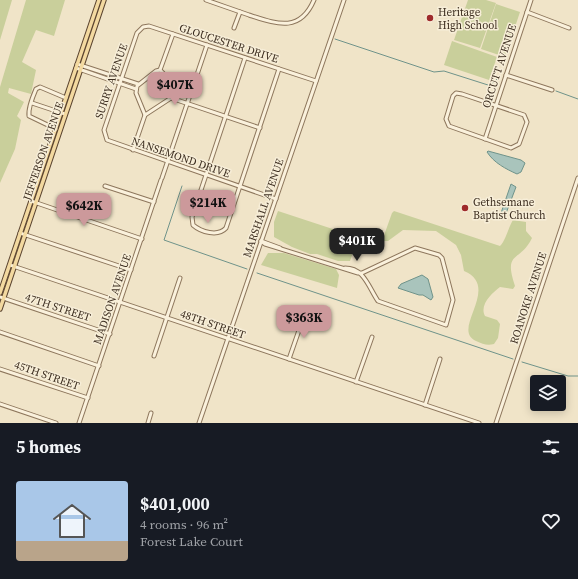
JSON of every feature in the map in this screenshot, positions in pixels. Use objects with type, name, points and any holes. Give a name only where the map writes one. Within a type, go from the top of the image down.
[{"type":"main road","name":"JEFFERSON AVENUE","points":[[0,293],[99,0]]},
{"type":"main road","name":"JEFFERSON AVENUE","points":[[0,309],[2,298],[36,203],[104,0]]},
{"type":"street","points":[[206,0],[274,23],[288,24],[304,16],[314,0]]},
{"type":"street","name":"MARSHALL AVENUE","points":[[199,423],[344,0]]},
{"type":"street","name":"ORCUTT AVENUE","points":[[485,139],[531,0]]},
{"type":"street","points":[[234,28],[240,12]]},
{"type":"street","points":[[526,12],[569,28]]},
{"type":"street","name":"GLOUCESTER DRIVE","points":[[138,31],[143,27],[149,26],[316,81]]},
{"type":"street","name":"SURRY AVENUE","points":[[105,137],[104,130],[138,31]]},
{"type":"street","points":[[160,70],[174,34]]},
{"type":"street","name":"MADISON AVENUE","points":[[79,423],[207,45]]},
{"type":"street","points":[[245,58],[192,217],[193,226],[214,234],[220,233],[226,228],[280,69]]},
{"type":"street","points":[[77,64],[138,84]]},
{"type":"street","points":[[76,68],[136,89]]},
{"type":"street","points":[[134,150],[145,115],[136,89],[138,84],[156,70],[160,70]]},
{"type":"street","points":[[160,70],[163,73],[171,98]]},
{"type":"street","points":[[506,75],[552,90]]},
{"type":"street","points":[[56,128],[34,120],[29,116],[29,110],[34,95],[38,87],[66,98]]},
{"type":"street","points":[[459,93],[496,105],[524,115],[527,122],[523,136],[519,144],[514,148],[449,126],[446,121],[453,96],[459,93]]},
{"type":"street","points":[[171,98],[260,128]]},
{"type":"street","points":[[145,115],[171,98]]},
{"type":"street","points":[[32,103],[65,114]]},
{"type":"street","name":"NANSEMOND DRIVE","points":[[105,137],[110,142],[276,199]]},
{"type":"street","name":"ROANOKE AVENUE","points":[[496,423],[578,178]]},
{"type":"street","points":[[105,186],[154,202]]},
{"type":"street","points":[[31,201],[142,238]]},
{"type":"street","points":[[20,233],[131,270]]},
{"type":"street","points":[[261,241],[265,244],[362,273],[415,248],[439,255],[442,258],[454,300],[446,325],[378,301],[362,273]]},
{"type":"street","name":"48TH STREET","points":[[10,265],[479,423]]},
{"type":"street","points":[[154,356],[180,278]]},
{"type":"street","name":"47TH STREET","points":[[2,298],[110,334]]},
{"type":"street","points":[[289,359],[305,313]]},
{"type":"street","points":[[0,332],[98,366]]},
{"type":"street","points":[[356,382],[372,337]]},
{"type":"street","points":[[425,405],[440,360]]},
{"type":"street","name":"45TH STREET","points":[[0,369],[88,398]]},
{"type":"street","points":[[0,404],[56,423]]},
{"type":"street","points":[[148,423],[151,413]]},
{"type":"green space","points":[[0,0],[12,0],[0,40]]},
{"type":"green space","points":[[26,0],[65,0],[54,36],[36,30],[22,62],[36,70],[31,94],[9,88],[8,93],[24,102],[17,116],[21,120],[15,149],[0,183],[0,87]]},
{"type":"green space","points":[[468,0],[486,0],[496,3],[480,48],[454,40]]},
{"type":"green space","points":[[496,4],[520,12],[505,57],[481,49]]},
{"type":"green space","points":[[452,41],[497,57],[489,80],[444,65]]},
{"type":"green space","points":[[278,211],[354,236],[357,241],[350,261],[338,261],[317,254],[310,254],[292,247],[274,237],[274,222]]},
{"type":"green space","points":[[394,211],[500,246],[504,241],[513,220],[526,222],[526,231],[532,238],[523,251],[514,258],[512,262],[512,275],[515,286],[513,289],[500,287],[490,296],[485,304],[485,316],[497,320],[500,324],[498,338],[494,344],[483,344],[476,341],[470,335],[468,328],[478,297],[478,287],[474,278],[464,271],[461,255],[456,245],[436,231],[403,230],[388,241],[382,241]]},
{"type":"green space","points":[[268,253],[284,253],[336,269],[339,275],[337,288],[261,265]]},
{"type":"water","points":[[488,151],[521,160],[525,163],[521,172],[517,174],[500,165],[490,156],[487,152]]},
{"type":"water","points":[[511,184],[516,187],[505,216],[501,213]]},
{"type":"water","points":[[422,275],[428,279],[433,297],[431,300],[423,295],[398,288],[401,284]]},
{"type":"waterway","points":[[335,39],[434,72],[444,71],[488,85],[493,83],[499,77]]},
{"type":"waterway","points":[[556,91],[578,99]]},
{"type":"waterway","points":[[182,186],[164,240],[247,269]]},
{"type":"waterway","points":[[257,273],[513,359]]},
{"type":"waterway","points":[[522,362],[568,376],[578,376]]},
{"type":"place","name":"Heritage High School","points":[[430,18]]},
{"type":"place","name":"Gethsemane Baptist Church","points":[[465,208]]}]
